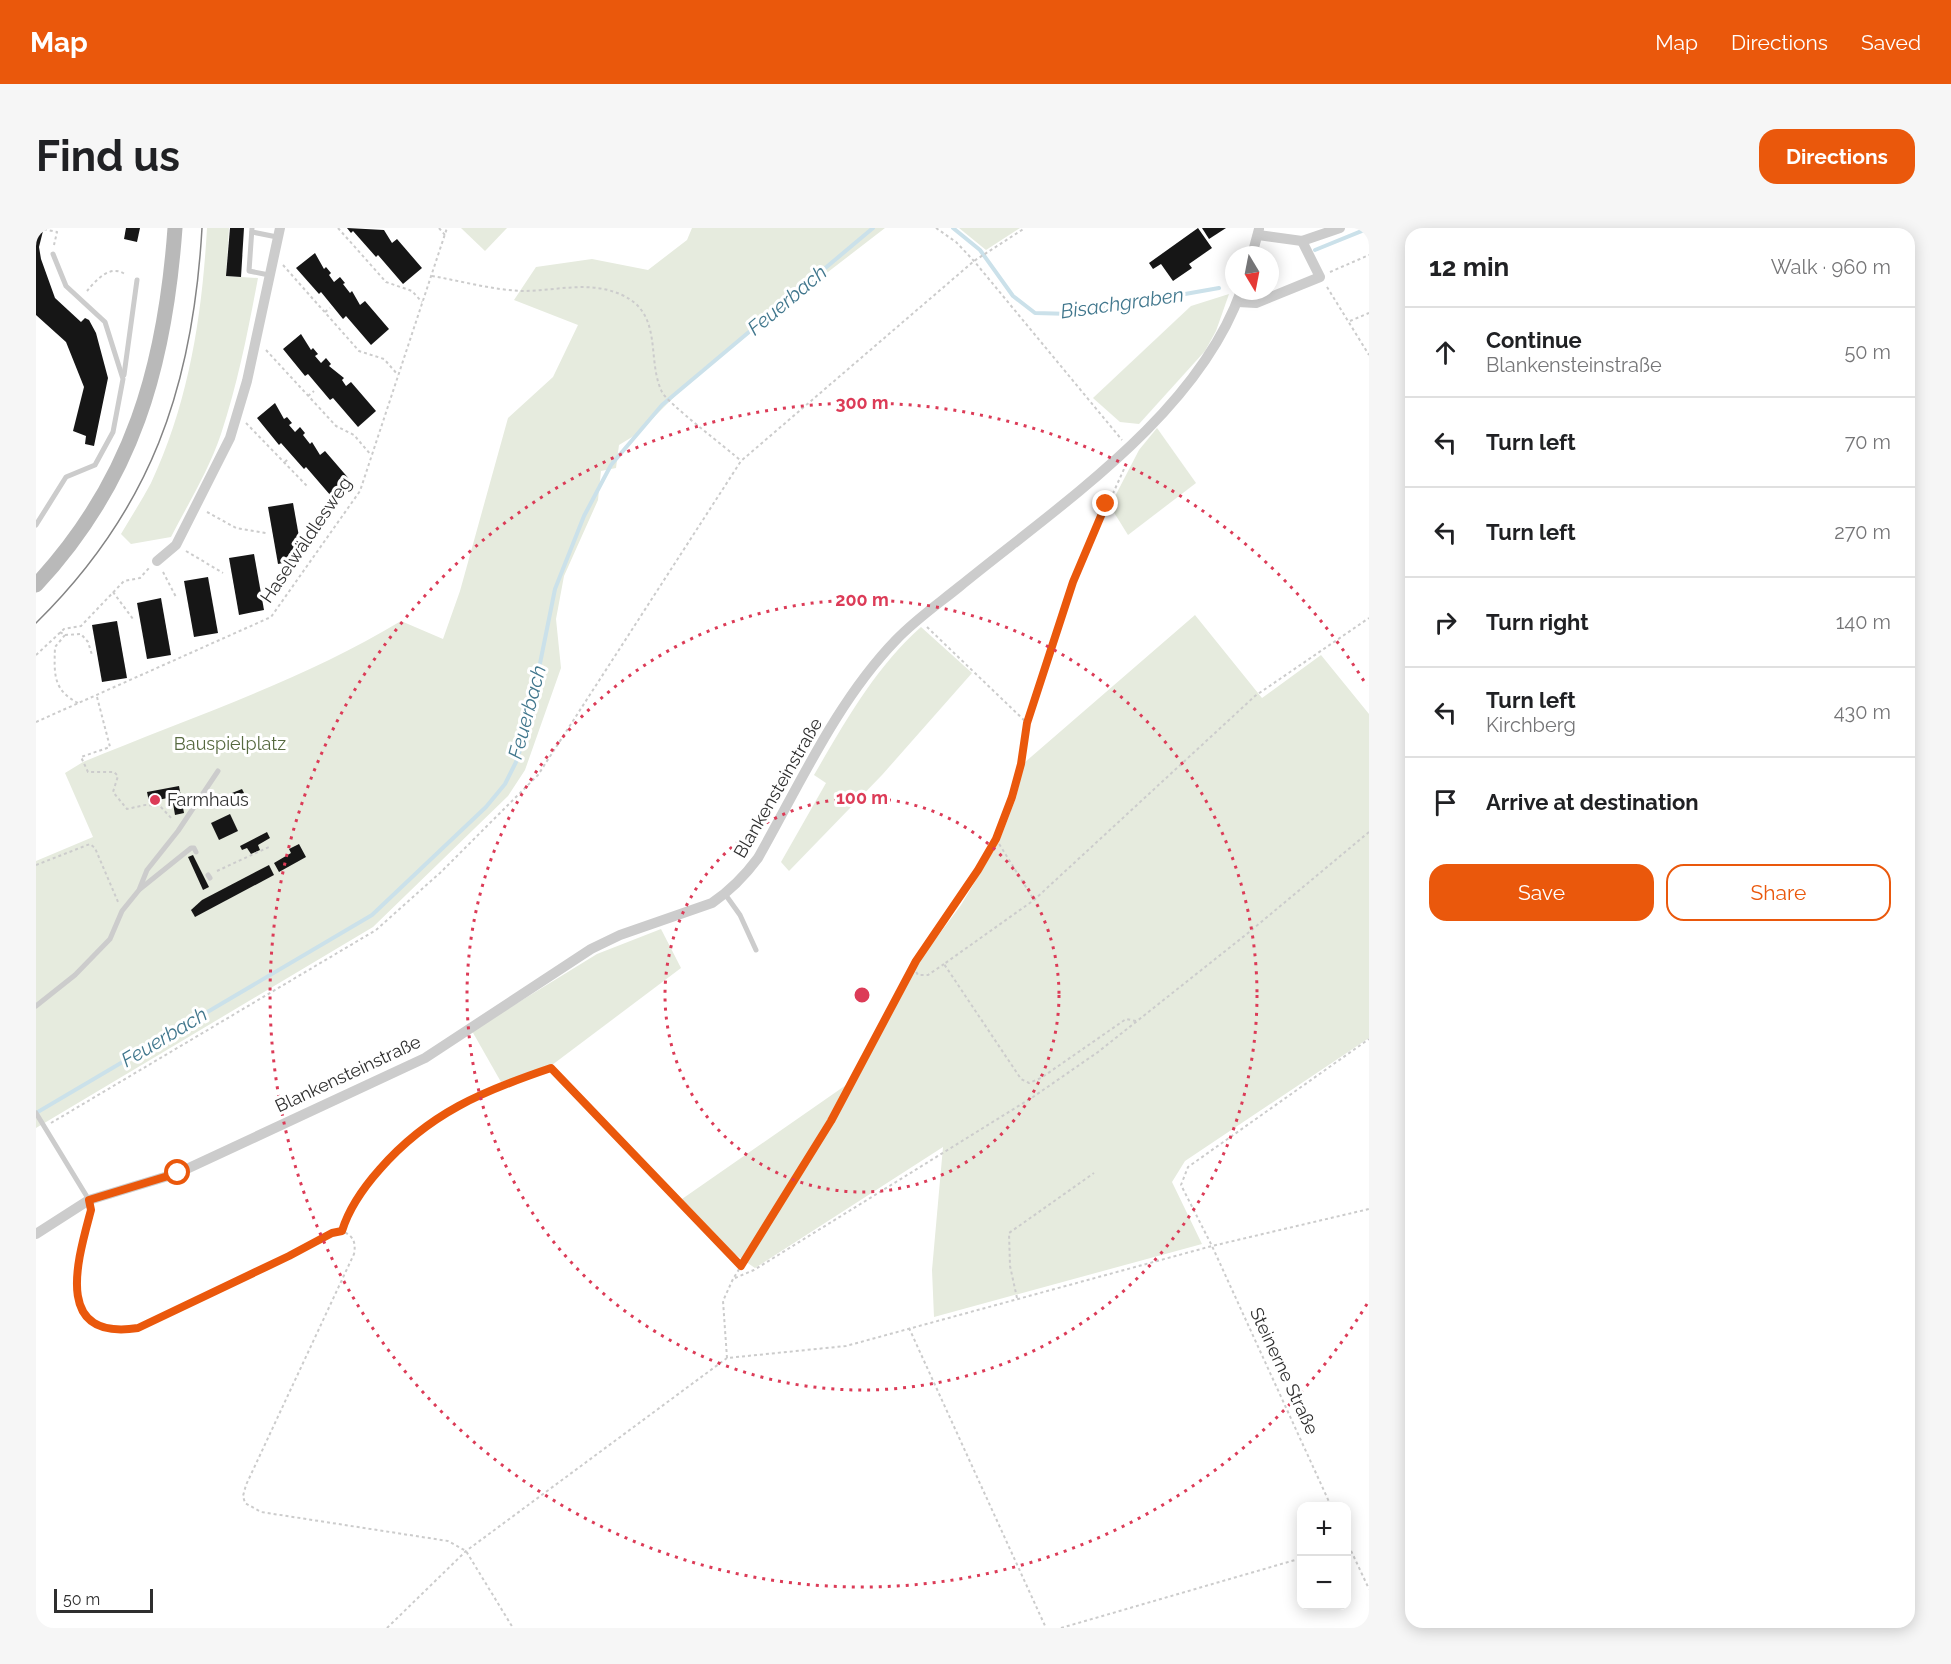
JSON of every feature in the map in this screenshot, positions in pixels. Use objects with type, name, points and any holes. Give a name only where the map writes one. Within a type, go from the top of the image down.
[{"type":"main road","points":[[36,585],[77,537],[101,501],[130,445],[151,386],[159,353],[171,284],[176,228]]},
{"type":"street","points":[[1254,246],[1258,231],[1302,241],[1335,230]]},
{"type":"street","points":[[157,561],[176,545],[230,438],[256,339],[279,233]]},
{"type":"street","points":[[1279,294],[1320,277],[1302,241]]},
{"type":"street","name":"Blankensteinstraße","points":[[36,1234],[89,1200],[178,1173],[425,1058],[591,949],[620,935],[712,903],[725,894],[741,881],[758,858],[848,699],[896,640],[1129,448],[1188,384],[1212,352],[1238,300]]},
{"type":"street","points":[[1249,300],[1256,303],[1263,300]]},
{"type":"lane","points":[[269,275],[249,271],[252,230],[279,233]]},
{"type":"lane","points":[[52,254],[66,286],[105,322],[123,380]]},
{"type":"lane","points":[[36,525],[51,505],[66,477],[95,465],[113,432],[137,280]]},
{"type":"lane","points":[[139,890],[147,870],[178,831],[219,771]]},
{"type":"lane","points":[[36,1005],[75,975],[110,939],[123,909],[139,890],[191,848],[194,848],[196,852]]},
{"type":"lane","points":[[725,894],[740,915],[756,950]]},
{"type":"lane","points":[[36,1113],[89,1200]]},
{"type":"path","points":[[38,228],[57,232],[52,254]]},
{"type":"path","points":[[338,228],[386,282],[412,291],[422,302]]},
{"type":"path","points":[[439,228],[445,235]]},
{"type":"path","name":"Haselwäldlesweg","points":[[36,722],[97,697],[271,617],[360,491],[447,228]]},
{"type":"path","points":[[728,1358],[723,1301],[733,1279],[831,1121],[913,967],[996,839],[1012,797],[1021,764],[1027,723],[1073,582],[1124,469],[1129,448],[974,261],[956,242],[936,228]]},
{"type":"path","points":[[44,1127],[376,930],[440,873],[538,775],[741,461],[974,261],[1025,228]]},
{"type":"path","points":[[358,250],[362,246]]},
{"type":"path","points":[[273,254],[359,351],[384,359],[398,375]]},
{"type":"path","points":[[1369,255],[1320,277],[1369,355]]},
{"type":"path","points":[[80,299],[97,278],[111,271],[121,271],[126,274]]},
{"type":"path","points":[[431,275],[522,291],[589,286],[623,296],[646,315],[654,340],[653,360],[662,393],[741,461]]},
{"type":"path","points":[[325,312],[330,308]]},
{"type":"path","points":[[1349,322],[1369,313]]},
{"type":"path","points":[[256,339],[336,426],[354,435],[371,455]]},
{"type":"path","points":[[308,396],[314,391]]},
{"type":"path","points":[[237,416],[254,427],[307,486]]},
{"type":"path","points":[[285,462],[290,458]]},
{"type":"path","points":[[197,506],[236,528],[266,533]]},
{"type":"path","points":[[176,545],[223,573]]},
{"type":"path","points":[[36,655],[60,632],[81,626],[124,581],[140,578],[157,561],[176,597]]},
{"type":"path","points":[[113,592],[133,619]]},
{"type":"path","points":[[913,967],[918,975],[928,975],[1034,900],[1255,696],[1369,618]]},
{"type":"path","points":[[919,620],[1027,723]]},
{"type":"path","points":[[60,632],[65,635],[81,634],[88,642],[92,655]]},
{"type":"path","points":[[65,635],[55,647],[58,684],[63,696],[80,704]]},
{"type":"path","points":[[36,650],[41,648]]},
{"type":"path","points":[[97,697],[110,747],[81,757],[84,767],[88,772],[114,772],[118,776],[113,792],[127,809],[146,805],[160,806],[172,818]]},
{"type":"path","points":[[733,1279],[754,1270],[1033,1097],[1136,1021],[1248,933],[1369,832]]},
{"type":"path","points":[[996,839],[1034,900]]},
{"type":"path","points":[[36,865],[90,844],[95,848],[123,909]]},
{"type":"path","points":[[209,877],[272,846]]},
{"type":"path","points":[[944,964],[1021,1079],[1029,1083],[1041,1078],[1126,1019],[1136,1021]]},
{"type":"path","name":"Steinerne Straße","points":[[1329,1502],[1212,1246],[1180,1185],[1188,1167],[1369,1039]]},
{"type":"path","points":[[342,1231],[346,1218],[366,1185],[399,1147],[430,1122],[501,1085],[551,1068],[741,1266]]},
{"type":"path","points":[[1017,1298],[1010,1266],[1009,1233],[1094,1173]]},
{"type":"path","points":[[89,1200],[91,1210],[76,1270],[77,1294],[80,1305],[92,1322],[118,1331],[138,1328],[332,1233],[342,1231],[352,1238],[355,1245],[354,1254],[246,1485],[245,1503],[261,1512],[448,1541],[466,1551],[513,1628]]},
{"type":"path","points":[[387,1628],[466,1551],[728,1358],[846,1346],[1212,1246],[1369,1209]]},
{"type":"path","points":[[909,1328],[1046,1628]]},
{"type":"path","points":[[1351,1551],[1369,1589]]},
{"type":"path","points":[[1061,1628],[1297,1559]]},
{"type":"green space","points":[[207,228],[229,228],[226,276],[258,278],[238,376],[216,447],[171,537],[131,544],[121,534],[151,483],[175,421],[184,390],[197,326]]},
{"type":"green space","points":[[461,228],[507,228],[485,251]]},
{"type":"green space","name":"Bauspielplatz","points":[[692,228],[885,228],[701,370],[637,434],[619,445],[616,468],[601,471],[598,500],[564,576],[556,619],[561,668],[525,770],[508,796],[373,927],[36,1128],[36,861],[93,837],[65,773],[83,762],[285,680],[401,621],[443,639],[460,591],[508,418],[553,377],[578,325],[514,300],[536,267],[592,259],[648,270],[687,240]]},
{"type":"green space","points":[[959,228],[1020,228],[986,250]]},
{"type":"green space","points":[[1225,295],[1227,300],[1216,331],[1205,351],[1139,424],[1120,422],[1093,398],[1191,306]]},
{"type":"green space","points":[[1157,428],[1196,483],[1128,535],[1110,506],[1139,450]]},
{"type":"green space","points":[[1195,615],[1262,698],[1321,655],[1369,714],[1369,1038],[1185,1161],[1172,1182],[1202,1244],[934,1317],[932,1270],[943,1147],[755,1268],[733,1253],[682,1199],[859,1076],[920,960],[961,905],[999,842],[1016,798],[1024,763]]},
{"type":"green space","points":[[921,627],[972,673],[882,775],[789,871],[781,862],[826,783],[814,775],[875,678],[904,643]]},
{"type":"green space","points":[[661,929],[681,968],[552,1065],[501,1082],[472,1031],[597,954]]},
{"type":"building","points":[[126,228],[140,228],[137,242],[124,239]]},
{"type":"building","points":[[230,228],[244,228],[241,277],[226,276]]},
{"type":"building","points":[[347,228],[384,230],[392,243],[397,239],[422,268],[403,284],[378,255],[376,257],[353,231],[351,233]]},
{"type":"building","points":[[1198,228],[1212,248],[1189,264],[1192,268],[1173,281],[1161,264],[1153,269],[1149,263]]},
{"type":"building","points":[[1202,228],[1226,228],[1209,239]]},
{"type":"building","points":[[36,230],[43,231],[39,247],[41,259],[55,298],[81,322],[85,318],[89,320],[96,333],[108,378],[94,446],[85,444],[86,436],[73,431],[84,387],[66,342],[36,315]]},
{"type":"building","points":[[315,253],[324,269],[326,267],[331,273],[329,275],[334,282],[340,277],[360,305],[365,301],[389,329],[371,345],[346,316],[343,319],[321,292],[319,294],[296,268]]},
{"type":"building","points":[[301,334],[311,350],[313,348],[318,354],[315,356],[321,363],[326,358],[331,364],[329,366],[344,378],[342,380],[346,386],[351,382],[376,411],[358,427],[333,398],[330,400],[308,374],[305,376],[283,349]]},
{"type":"building","points":[[275,403],[284,419],[287,417],[292,423],[289,425],[295,432],[300,427],[305,433],[303,435],[310,444],[312,442],[320,455],[325,451],[350,480],[331,496],[306,467],[304,469],[281,443],[279,445],[257,418]]},
{"type":"building","points":[[293,503],[303,559],[278,564],[268,507]]},
{"type":"building","points":[[254,554],[264,610],[239,615],[229,558]]},
{"type":"building","points":[[208,577],[218,633],[194,637],[184,581]]},
{"type":"building","points":[[161,598],[171,655],[147,659],[137,603]]},
{"type":"building","points":[[117,621],[127,678],[102,682],[92,625]]},
{"type":"building","name":"Farmhaus","points":[[179,786],[184,813],[175,815],[172,797],[149,802],[147,792]]},
{"type":"building","points":[[242,789],[245,795],[230,802],[227,795]]},
{"type":"building","points":[[230,814],[238,831],[219,840],[211,823]]},
{"type":"building","points":[[267,832],[270,838],[258,845],[260,850],[251,854],[247,848],[242,850],[240,846]]},
{"type":"building","points":[[299,844],[306,857],[279,872],[274,863],[291,853],[289,849]]},
{"type":"building","points":[[193,855],[209,887],[203,890],[188,857]]},
{"type":"building","points":[[269,865],[274,875],[195,917],[191,910],[202,900]]},
{"type":"waterway","name":"Feuerbach","points":[[36,1113],[372,915],[486,807],[505,784],[516,762],[526,733],[555,589],[584,516],[611,465],[662,405],[873,228]]},
{"type":"waterway","name":"Bisachgraben","points":[[953,228],[980,250],[1013,296],[1035,313],[1072,314],[1219,288]]},
{"type":"waterway","name":"Bisachgraben","points":[[1315,250],[1369,228]]},
{"type":"tram line","points":[[36,623],[76,580],[109,536],[137,490],[159,443],[176,393],[188,341],[197,286],[202,228]]},
{"type":"place","name":"Farmhaus","points":[[155,800]]},
{"type":"route","points":[[178,1173],[89,1200],[91,1210],[75,1278],[80,1305],[92,1322],[118,1331],[138,1328],[332,1233],[342,1231],[346,1218],[366,1185],[399,1147],[438,1116],[501,1085],[551,1068],[741,1266],[831,1121],[916,961],[978,870],[996,839],[1012,797],[1021,764],[1027,723],[1073,582],[1106,504]]}]
